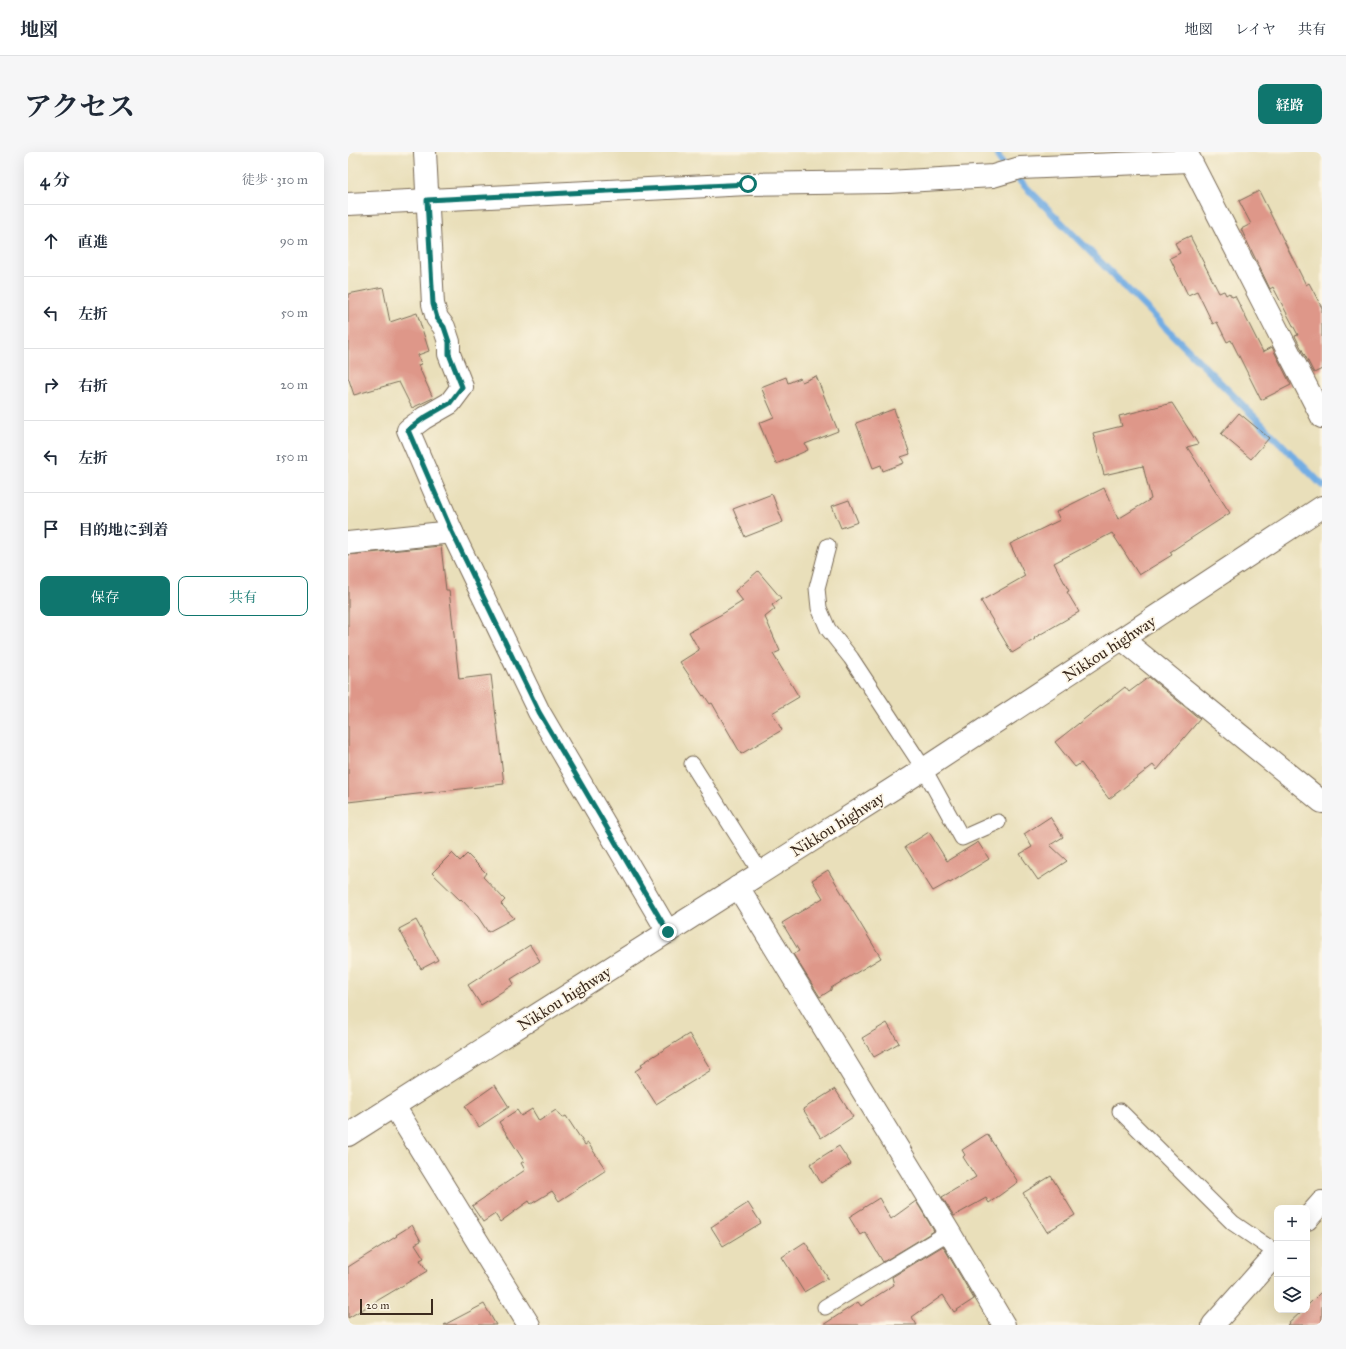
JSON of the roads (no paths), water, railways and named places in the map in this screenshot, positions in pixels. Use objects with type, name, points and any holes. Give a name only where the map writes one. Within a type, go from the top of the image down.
[{"type":"main road","points":[[425,152],[433,304],[437,318],[444,327],[449,342],[449,354],[462,387],[450,403],[424,418],[408,430],[452,532],[539,712],[668,932]]},
{"type":"main road","points":[[348,204],[748,184],[888,182],[993,176],[1020,168],[1188,157],[1322,417]]},
{"type":"main road","name":"Nikkou highway","points":[[348,1134],[924,769],[1322,507]]},
{"type":"main road","points":[[348,543],[452,532]]},
{"type":"main road","points":[[1122,639],[1322,802]]},
{"type":"main road","points":[[738,887],[950,1232],[1004,1325]]},
{"type":"main road","points":[[394,1106],[529,1325]]},
{"type":"main road","points":[[1310,1216],[1322,1202]]},
{"type":"main road","points":[[1214,1325],[1274,1256]]},
{"type":"lane","points":[[828,546],[817,588],[819,608],[828,629],[851,658],[924,769],[962,838],[998,822]]},
{"type":"lane","points":[[692,764],[761,873]]},
{"type":"lane","points":[[1120,1111],[1233,1223],[1274,1251]]},
{"type":"lane","points":[[825,1307],[950,1232]]},
{"type":"waterway","points":[[996,152],[1001,162],[1322,485]]}]
